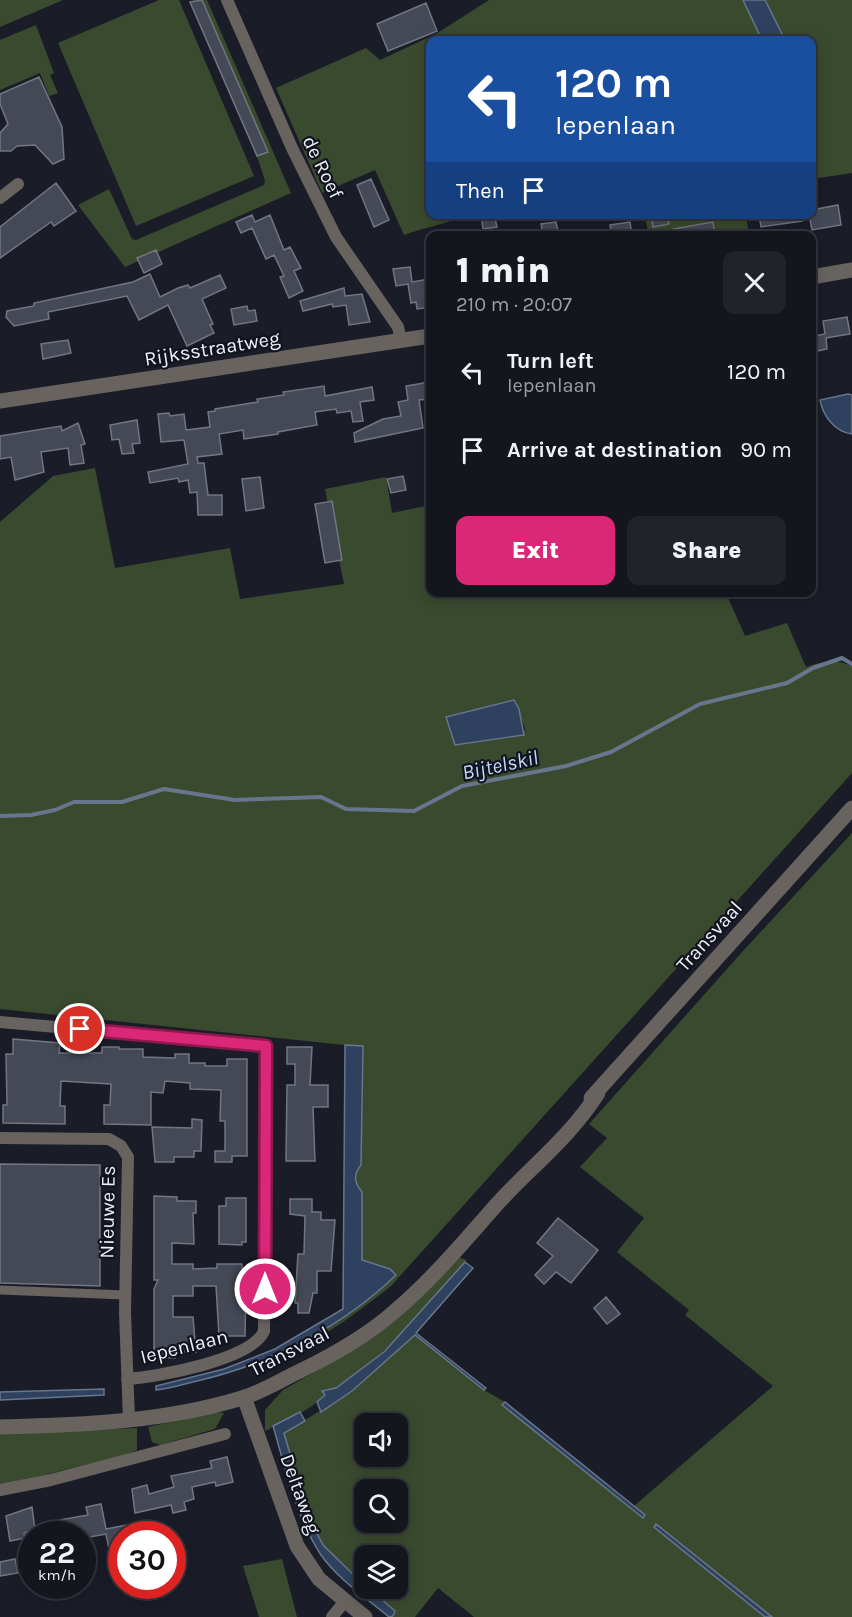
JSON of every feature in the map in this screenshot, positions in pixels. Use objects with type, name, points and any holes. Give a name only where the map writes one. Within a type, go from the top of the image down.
[{"type":"street","name":"de Roef","points":[[227,0],[292,148],[336,237],[398,327],[402,340]]},
{"type":"street","points":[[0,198],[18,184]]},
{"type":"street","points":[[816,276],[852,270]]},
{"type":"street","name":"Rijksstraatweg","points":[[0,401],[426,337]]},
{"type":"street","name":"Transvaal","points":[[0,1427],[129,1420],[175,1415],[244,1397],[315,1364],[354,1342],[395,1312],[445,1263],[528,1170],[550,1152],[583,1116],[598,1093],[852,808]]},
{"type":"street","name":"Iepenlaan","points":[[0,1022],[266,1046],[264,1331],[261,1340],[253,1347],[217,1361],[145,1378],[127,1379]]},
{"type":"street","name":"Nieuwe Es","points":[[0,1138],[109,1139],[121,1146],[128,1157],[125,1295],[129,1420]]},
{"type":"street","points":[[0,1290],[125,1295]]},
{"type":"street","name":"Deltaweg","points":[[244,1397],[297,1546],[319,1579],[365,1617]]},
{"type":"street","points":[[0,1491],[51,1480],[225,1434]]},
{"type":"street","points":[[332,1617],[345,1601]]},
{"type":"green space","points":[[0,0],[63,0],[0,27]]},
{"type":"green space","points":[[159,0],[179,0],[254,176],[136,226],[58,43]]},
{"type":"green space","points":[[189,0],[207,0],[291,193],[125,267],[78,205],[109,189],[132,239],[136,240],[264,185],[265,181],[257,156],[267,151],[203,1]]},
{"type":"green space","points":[[489,0],[852,0],[852,173],[816,178],[816,36],[432,36]]},
{"type":"green space","points":[[36,25],[54,73],[50,75],[58,93],[49,96],[40,73],[0,90],[0,40]]},
{"type":"green space","points":[[426,39],[426,219],[455,219],[404,235],[375,170],[322,193],[276,88],[366,48],[380,60]]},
{"type":"green space","points":[[645,219],[747,219],[748,231],[648,231]]},
{"type":"green space","points":[[95,468],[115,568],[230,548],[240,599],[344,584],[325,489],[386,477],[392,513],[426,506],[426,597],[728,597],[745,636],[787,623],[806,667],[829,662],[840,662],[852,666],[852,773],[391,1286],[320,1337],[261,1364],[240,1369],[282,1351],[342,1318],[361,1305],[395,1275],[362,1261],[362,1192],[357,1185],[356,1178],[361,1165],[363,1047],[0,1009],[0,522],[53,476]],"holes":[[[514,700],[525,728],[523,736],[455,745],[446,717]]]},
{"type":"green space","points":[[852,833],[852,1617],[772,1617],[656,1524],[654,1527],[765,1617],[474,1617],[438,1588],[415,1617],[394,1617],[395,1611],[381,1599],[408,1599],[408,1545],[354,1545],[354,1575],[323,1545],[308,1516],[284,1433],[352,1391],[415,1335],[484,1390],[505,1402],[503,1405],[643,1518],[645,1515],[634,1506],[773,1386],[685,1315],[689,1310],[617,1252],[644,1218],[580,1167],[607,1138],[589,1124]]},
{"type":"green space","points":[[458,1257],[467,1260],[396,1341],[336,1389],[327,1389],[324,1395],[309,1408],[265,1431],[265,1410],[283,1390],[327,1365]]},
{"type":"green space","points":[[216,1412],[224,1413],[215,1429],[160,1445],[152,1442],[148,1427]]},
{"type":"green space","points":[[137,1428],[137,1450],[0,1486],[0,1434]]},
{"type":"green space","points":[[282,1559],[297,1617],[259,1617],[243,1566]]},
{"type":"water","points":[[743,0],[765,0],[783,36],[760,36]]},
{"type":"water","points":[[852,395],[852,434],[835,427],[824,412],[820,400]]},
{"type":"water","points":[[514,700],[519,709],[524,735],[455,745],[446,717]]},
{"type":"water","points":[[345,1045],[363,1046],[361,1165],[355,1178],[362,1192],[362,1260],[390,1269],[396,1275],[375,1294],[329,1327],[278,1354],[224,1374],[156,1390],[156,1386],[224,1369],[275,1349],[343,1309]]},
{"type":"water","points":[[465,1262],[473,1268],[416,1333],[486,1388],[484,1390],[415,1335],[352,1391],[321,1412],[317,1402],[325,1395],[322,1391],[336,1388],[385,1351]]},
{"type":"water","points":[[104,1389],[104,1395],[0,1400],[0,1392]]},
{"type":"water","points":[[505,1402],[645,1515],[643,1518],[502,1405]]},
{"type":"water","points":[[300,1412],[305,1421],[284,1433],[308,1516],[323,1545],[354,1575],[354,1589],[328,1564],[312,1540],[292,1493],[273,1426]]},
{"type":"water","points":[[656,1524],[772,1617],[765,1617],[654,1527]]},
{"type":"water","points":[[367,1599],[381,1599],[395,1611],[393,1616],[389,1617]]},
{"type":"building","points":[[202,0],[268,152],[257,156],[190,2]]},
{"type":"building","points":[[426,3],[437,31],[388,51],[377,24]]},
{"type":"building","points":[[39,77],[62,127],[64,159],[53,164],[35,145],[17,146],[11,151],[0,151],[0,133],[8,124],[0,104],[0,94]]},
{"type":"building","points":[[371,179],[389,220],[374,227],[357,185]]},
{"type":"building","points":[[56,183],[76,211],[54,226],[51,222],[0,258],[0,227]]},
{"type":"building","points":[[838,205],[841,225],[812,230],[810,219],[816,219],[816,209]]},
{"type":"building","points":[[252,215],[255,222],[270,215],[284,250],[290,247],[301,268],[294,271],[303,291],[289,298],[280,277],[284,276],[274,255],[266,259],[252,228],[241,233],[236,222]]},
{"type":"building","points":[[482,219],[495,219],[497,227],[483,229]]},
{"type":"building","points":[[652,219],[668,219],[669,224],[653,227]]},
{"type":"building","points":[[760,219],[802,219],[802,221],[761,227]]},
{"type":"building","points":[[556,222],[558,231],[542,231],[541,224]]},
{"type":"building","points":[[630,222],[631,231],[611,231],[610,225]]},
{"type":"building","points":[[713,222],[714,231],[673,231],[673,229]]},
{"type":"building","points":[[156,250],[162,264],[144,273],[137,258]]},
{"type":"building","points":[[410,267],[412,282],[426,280],[426,308],[417,309],[416,302],[411,303],[408,284],[396,286],[393,269]]},
{"type":"building","points":[[150,274],[160,297],[178,288],[188,285],[190,288],[220,275],[226,288],[202,299],[213,324],[210,325],[214,333],[187,346],[168,305],[139,320],[127,296],[48,312],[49,319],[14,326],[6,317],[7,311],[133,282]]},
{"type":"building","points":[[344,288],[345,296],[362,294],[370,322],[349,325],[346,305],[333,307],[332,304],[303,311],[300,301]]},
{"type":"building","points":[[247,306],[248,311],[255,310],[257,321],[234,325],[231,309]]},
{"type":"building","points":[[847,317],[850,334],[826,338],[827,349],[817,351],[816,336],[825,334],[823,321]]},
{"type":"building","points":[[68,340],[71,353],[43,359],[41,344]]},
{"type":"building","points":[[426,383],[426,399],[419,400],[423,428],[355,442],[354,433],[383,419],[401,416],[398,402],[408,400],[406,386]]},
{"type":"building","points":[[324,386],[325,396],[372,387],[374,400],[360,402],[363,421],[353,422],[351,411],[337,413],[336,409],[315,412],[317,425],[278,432],[278,434],[244,439],[243,430],[219,434],[222,454],[197,457],[198,463],[204,463],[208,495],[222,495],[222,515],[198,515],[197,492],[190,493],[188,480],[179,482],[178,478],[150,483],[148,472],[188,464],[184,440],[161,442],[158,414],[169,413],[170,416],[184,414],[186,430],[210,427],[208,412],[215,411],[215,409],[258,402],[257,399],[284,395],[283,392]]},
{"type":"building","points":[[137,420],[140,443],[132,444],[134,453],[122,454],[119,439],[112,440],[110,425]]},
{"type":"building","points":[[78,423],[85,444],[81,445],[84,463],[70,465],[68,448],[41,452],[44,472],[15,480],[11,457],[0,459],[0,436],[61,426],[62,431]]},
{"type":"building","points":[[403,476],[406,490],[391,493],[387,479]]},
{"type":"building","points":[[260,477],[264,508],[246,511],[242,479]]},
{"type":"building","points":[[332,501],[342,560],[325,563],[315,504]]},
{"type":"building","points":[[13,1039],[60,1043],[59,1053],[102,1053],[102,1047],[119,1047],[119,1049],[143,1049],[143,1057],[175,1058],[175,1054],[189,1054],[189,1063],[205,1063],[205,1066],[227,1066],[227,1059],[247,1059],[247,1156],[232,1156],[232,1162],[215,1162],[215,1151],[225,1151],[225,1121],[220,1121],[221,1090],[190,1089],[190,1083],[165,1081],[163,1093],[151,1092],[151,1125],[104,1124],[104,1105],[110,1105],[111,1084],[61,1081],[60,1106],[65,1106],[65,1124],[3,1123],[3,1105],[7,1105],[6,1054],[13,1054]]},
{"type":"building","points":[[287,1047],[312,1047],[310,1085],[328,1085],[328,1107],[313,1107],[315,1161],[286,1161],[287,1085],[295,1085],[295,1064],[287,1064]]},
{"type":"building","points":[[192,1119],[202,1120],[201,1151],[194,1151],[194,1157],[174,1157],[174,1162],[155,1162],[152,1127],[192,1128]]},
{"type":"building","points":[[0,1164],[100,1165],[100,1286],[0,1283]]},
{"type":"building","points":[[154,1196],[177,1197],[177,1201],[196,1201],[196,1213],[193,1213],[194,1244],[172,1243],[172,1264],[193,1264],[193,1269],[217,1268],[217,1264],[242,1264],[242,1281],[246,1281],[245,1336],[219,1336],[216,1286],[193,1286],[193,1296],[173,1296],[173,1317],[193,1317],[196,1352],[175,1352],[175,1358],[154,1357],[154,1289],[158,1280],[154,1280]]},
{"type":"building","points":[[226,1198],[246,1198],[246,1242],[242,1242],[242,1245],[219,1244],[219,1206],[226,1206]]},
{"type":"building","points":[[290,1199],[312,1199],[312,1212],[321,1212],[321,1220],[335,1220],[331,1271],[317,1271],[317,1293],[313,1293],[309,1313],[298,1313],[298,1303],[295,1303],[298,1254],[304,1254],[305,1216],[290,1214]]},
{"type":"building","points":[[558,1218],[598,1250],[571,1283],[556,1272],[544,1284],[535,1275],[553,1256],[537,1243]]},
{"type":"building","points":[[606,1297],[620,1314],[607,1324],[594,1308]]},
{"type":"building","points":[[227,1457],[233,1482],[216,1486],[215,1482],[192,1487],[194,1499],[184,1502],[186,1510],[173,1513],[171,1505],[135,1513],[132,1489],[147,1485],[149,1494],[174,1487],[171,1476],[212,1468],[210,1461]]},
{"type":"building","points":[[101,1504],[106,1529],[108,1529],[108,1544],[106,1534],[96,1536],[96,1521],[59,1521],[88,1515],[86,1507]]},
{"type":"building","points":[[32,1507],[34,1521],[18,1521],[18,1539],[10,1541],[6,1516]]},
{"type":"building","points":[[15,1559],[18,1573],[0,1576],[0,1562]]},
{"type":"waterway","name":"Bijtelskil","points":[[0,816],[31,815],[55,810],[74,802],[122,802],[164,789],[235,800],[321,797],[346,809],[414,811],[462,786],[566,766],[611,752],[700,704],[787,683],[813,668],[842,658],[852,664]]},
{"type":"route","points":[[80,1029],[266,1046],[265,1289]]}]
